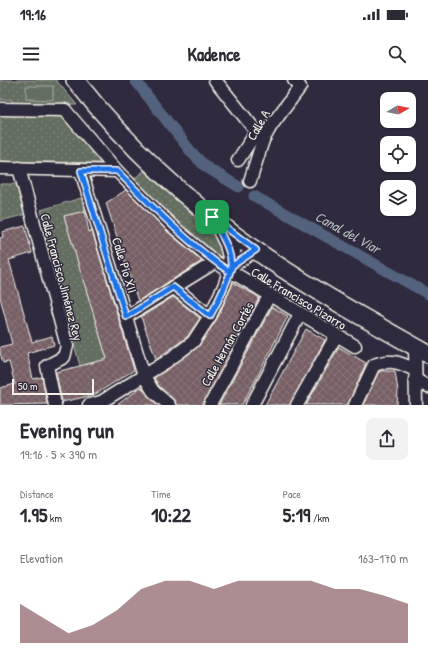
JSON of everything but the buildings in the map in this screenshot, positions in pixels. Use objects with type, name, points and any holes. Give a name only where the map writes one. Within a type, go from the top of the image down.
[{"type":"main road","points":[[75,80],[119,132],[167,179],[238,238],[346,308],[422,350]]},
{"type":"main road","points":[[84,80],[167,179]]},
{"type":"street","points":[[215,80],[260,136]]},
{"type":"street","name":"Calle A","points":[[238,160],[271,126],[297,84]]},
{"type":"street","name":"Calle Francisco Pizarro","points":[[0,109],[65,110],[117,171],[172,226],[215,262],[231,269],[269,296],[355,346]]},
{"type":"street","name":"Calle A","points":[[250,181],[260,136]]},
{"type":"street","points":[[0,168],[117,171]]},
{"type":"street","name":"Calle Francisco Jiménez Rey","points":[[19,168],[66,346],[64,357],[47,366],[55,405]]},
{"type":"street","name":"Calle Pío XII","points":[[81,171],[144,376],[153,391],[169,405]]},
{"type":"street","points":[[212,217],[226,244],[231,269]]},
{"type":"street","points":[[96,404],[144,376],[193,342],[210,316],[231,269],[238,238]]},
{"type":"street","points":[[231,269],[256,250]]},
{"type":"street","points":[[126,317],[215,262]]},
{"type":"street","points":[[173,287],[210,316]]},
{"type":"street","name":"Calle Hernán Cortés","points":[[210,405],[269,296]]},
{"type":"street","points":[[252,405],[300,314]]},
{"type":"street","points":[[297,405],[336,336]]},
{"type":"street","points":[[416,405],[415,375],[422,350]]},
{"type":"street","points":[[354,405],[374,365],[387,361],[402,364],[428,387]]},
{"type":"green space","points":[[0,80],[56,80],[77,105],[12,105],[12,100],[0,100]]},
{"type":"green space","points":[[26,86],[53,86],[53,100],[26,99]]},
{"type":"green space","points":[[0,114],[62,115],[103,163],[0,161]]},
{"type":"green space","points":[[144,171],[220,238],[226,256],[222,264],[132,180]]},
{"type":"green space","points":[[0,184],[19,184],[27,214],[0,221]]},
{"type":"green space","points":[[81,198],[85,211],[64,216],[107,359],[80,366],[43,232],[47,231],[41,210]]},
{"type":"waterway","name":"Canal del Viar","points":[[135,80],[192,153],[206,167],[239,187]]},
{"type":"waterway","name":"Canal del Viar","points":[[254,196],[428,294]]},
{"type":"route","points":[[212,217],[226,244],[232,266],[230,272],[215,262],[172,226],[117,171],[81,171],[126,317],[173,287],[210,316],[225,284],[230,272],[232,266],[256,250],[238,238],[212,217]]}]
